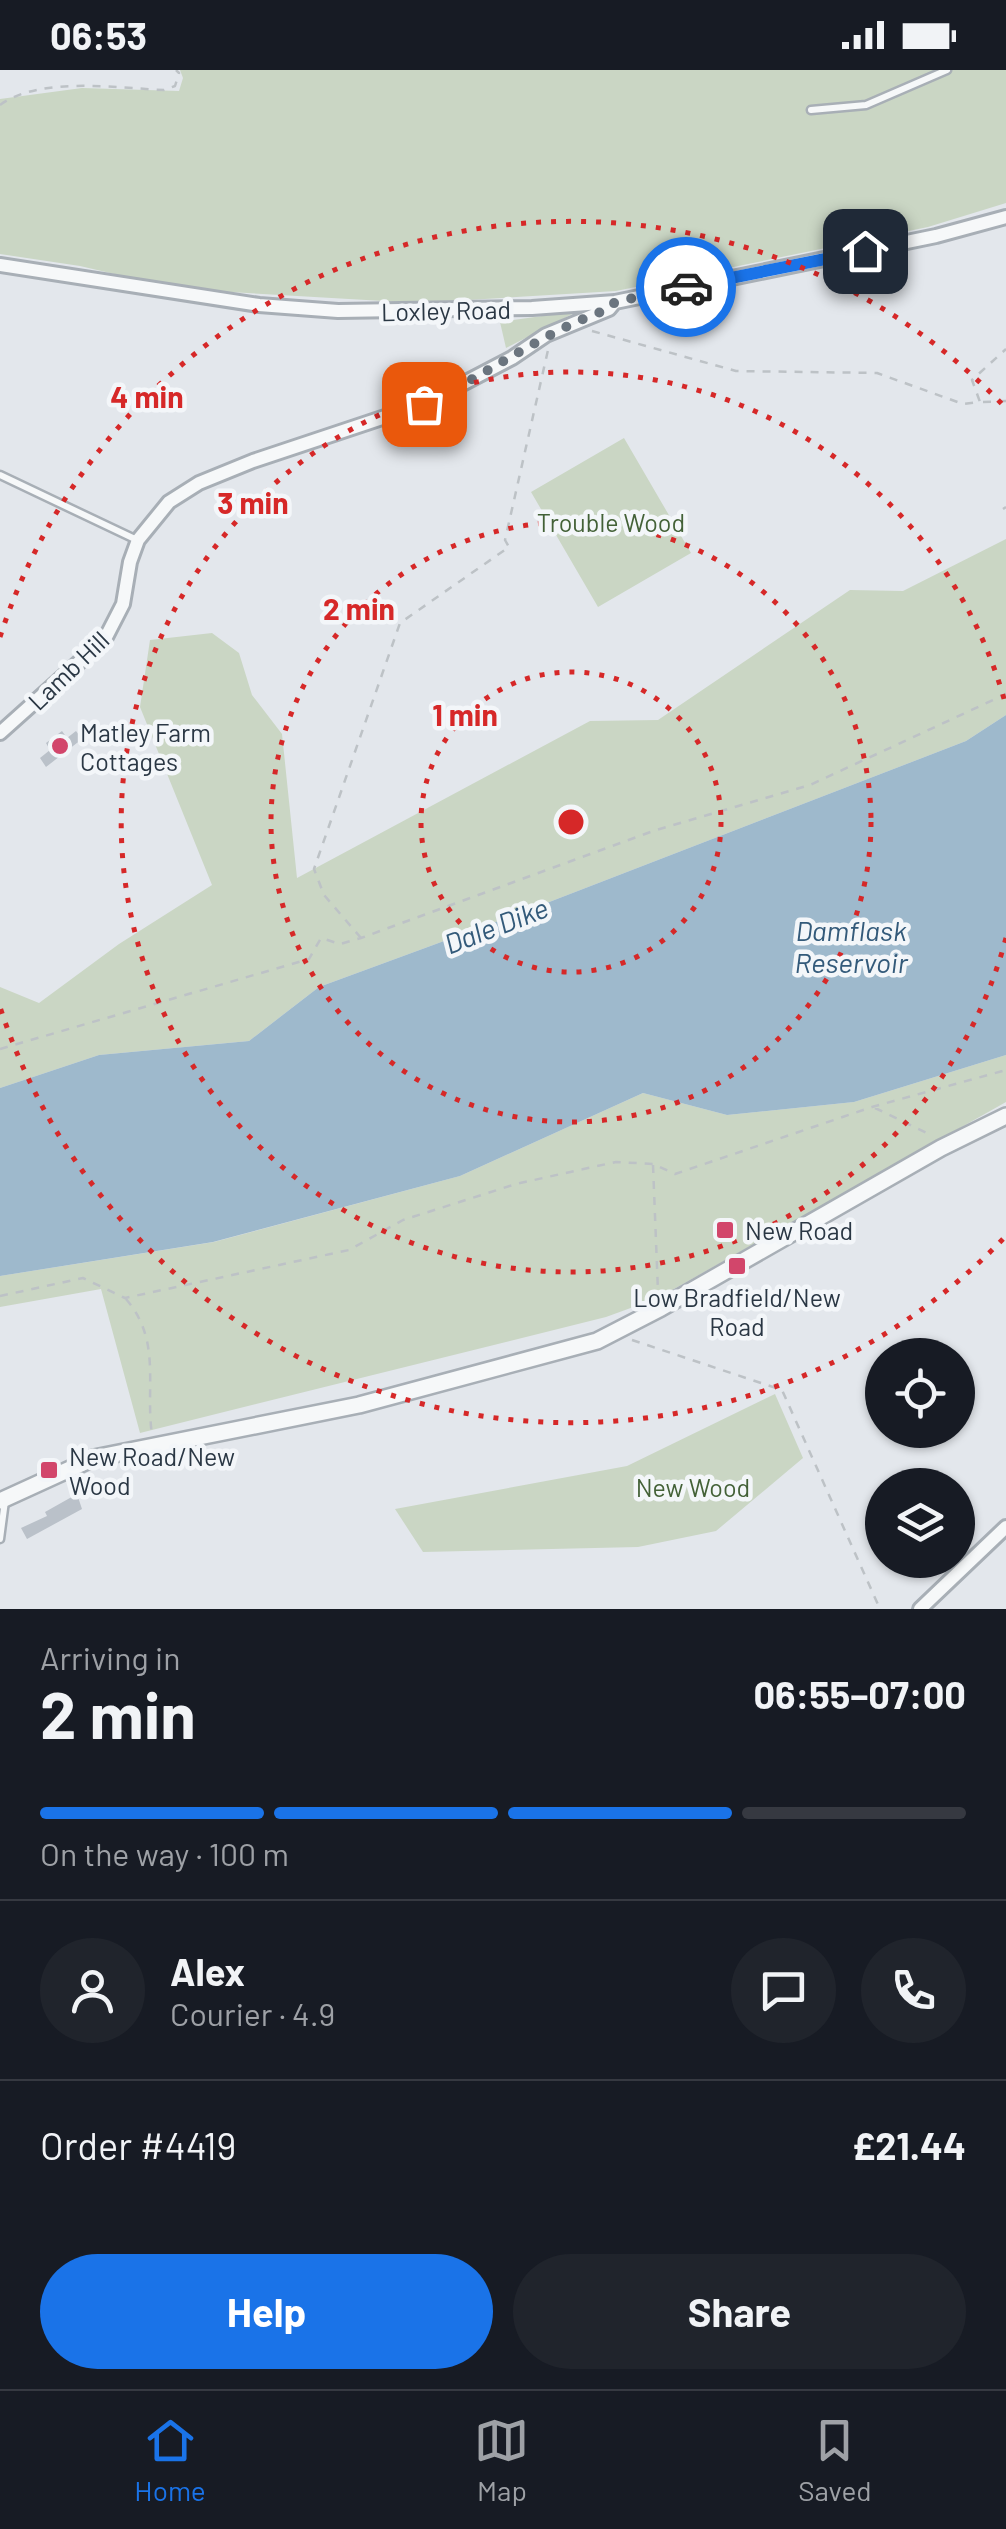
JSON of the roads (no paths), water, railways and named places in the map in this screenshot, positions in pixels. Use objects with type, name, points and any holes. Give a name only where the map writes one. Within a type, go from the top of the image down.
[{"type":"street","name":"Loxley Road","points":[[0,265],[259,304],[338,312],[445,312],[615,302],[1006,218]]},
{"type":"street","points":[[138,540],[168,502],[199,483],[424,404],[512,358],[546,334],[609,309],[615,302]]},
{"type":"street","name":"Lamb Hill","points":[[0,733],[105,638],[123,604],[138,540]]},
{"type":"street","points":[[3,1500],[94,1458],[359,1406],[618,1332],[941,1148],[1006,1116]]},
{"type":"street","points":[[920,1609],[1006,1527]]},
{"type":"lane","points":[[811,110],[866,106],[947,70]]},
{"type":"lane","points":[[0,474],[138,540]]},
{"type":"lane","points":[[0,1539],[3,1500]]},
{"type":"water","name":"Damflask Reservoir","points":[[1006,715],[1006,1055],[854,1102],[727,1115],[643,1093],[460,1176],[213,1242],[0,1276],[0,1088],[99,1055],[249,1041],[319,987],[966,741]]},
{"type":"place","name":"Matley Farm Cottages","points":[[60,746]]},
{"type":"place","name":"New Road","points":[[725,1230]]},
{"type":"place","name":"Low Bradfield/New Road","points":[[737,1266]]},
{"type":"place","name":"New Road/New Wood","points":[[49,1470]]},
{"type":"park label","name":"Trouble Wood","points":[[611,522]]},
{"type":"park label","name":"New Wood","points":[[693,1487]]},
{"type":"water label","name":"Dale Dike","points":[[496,925]]}]
